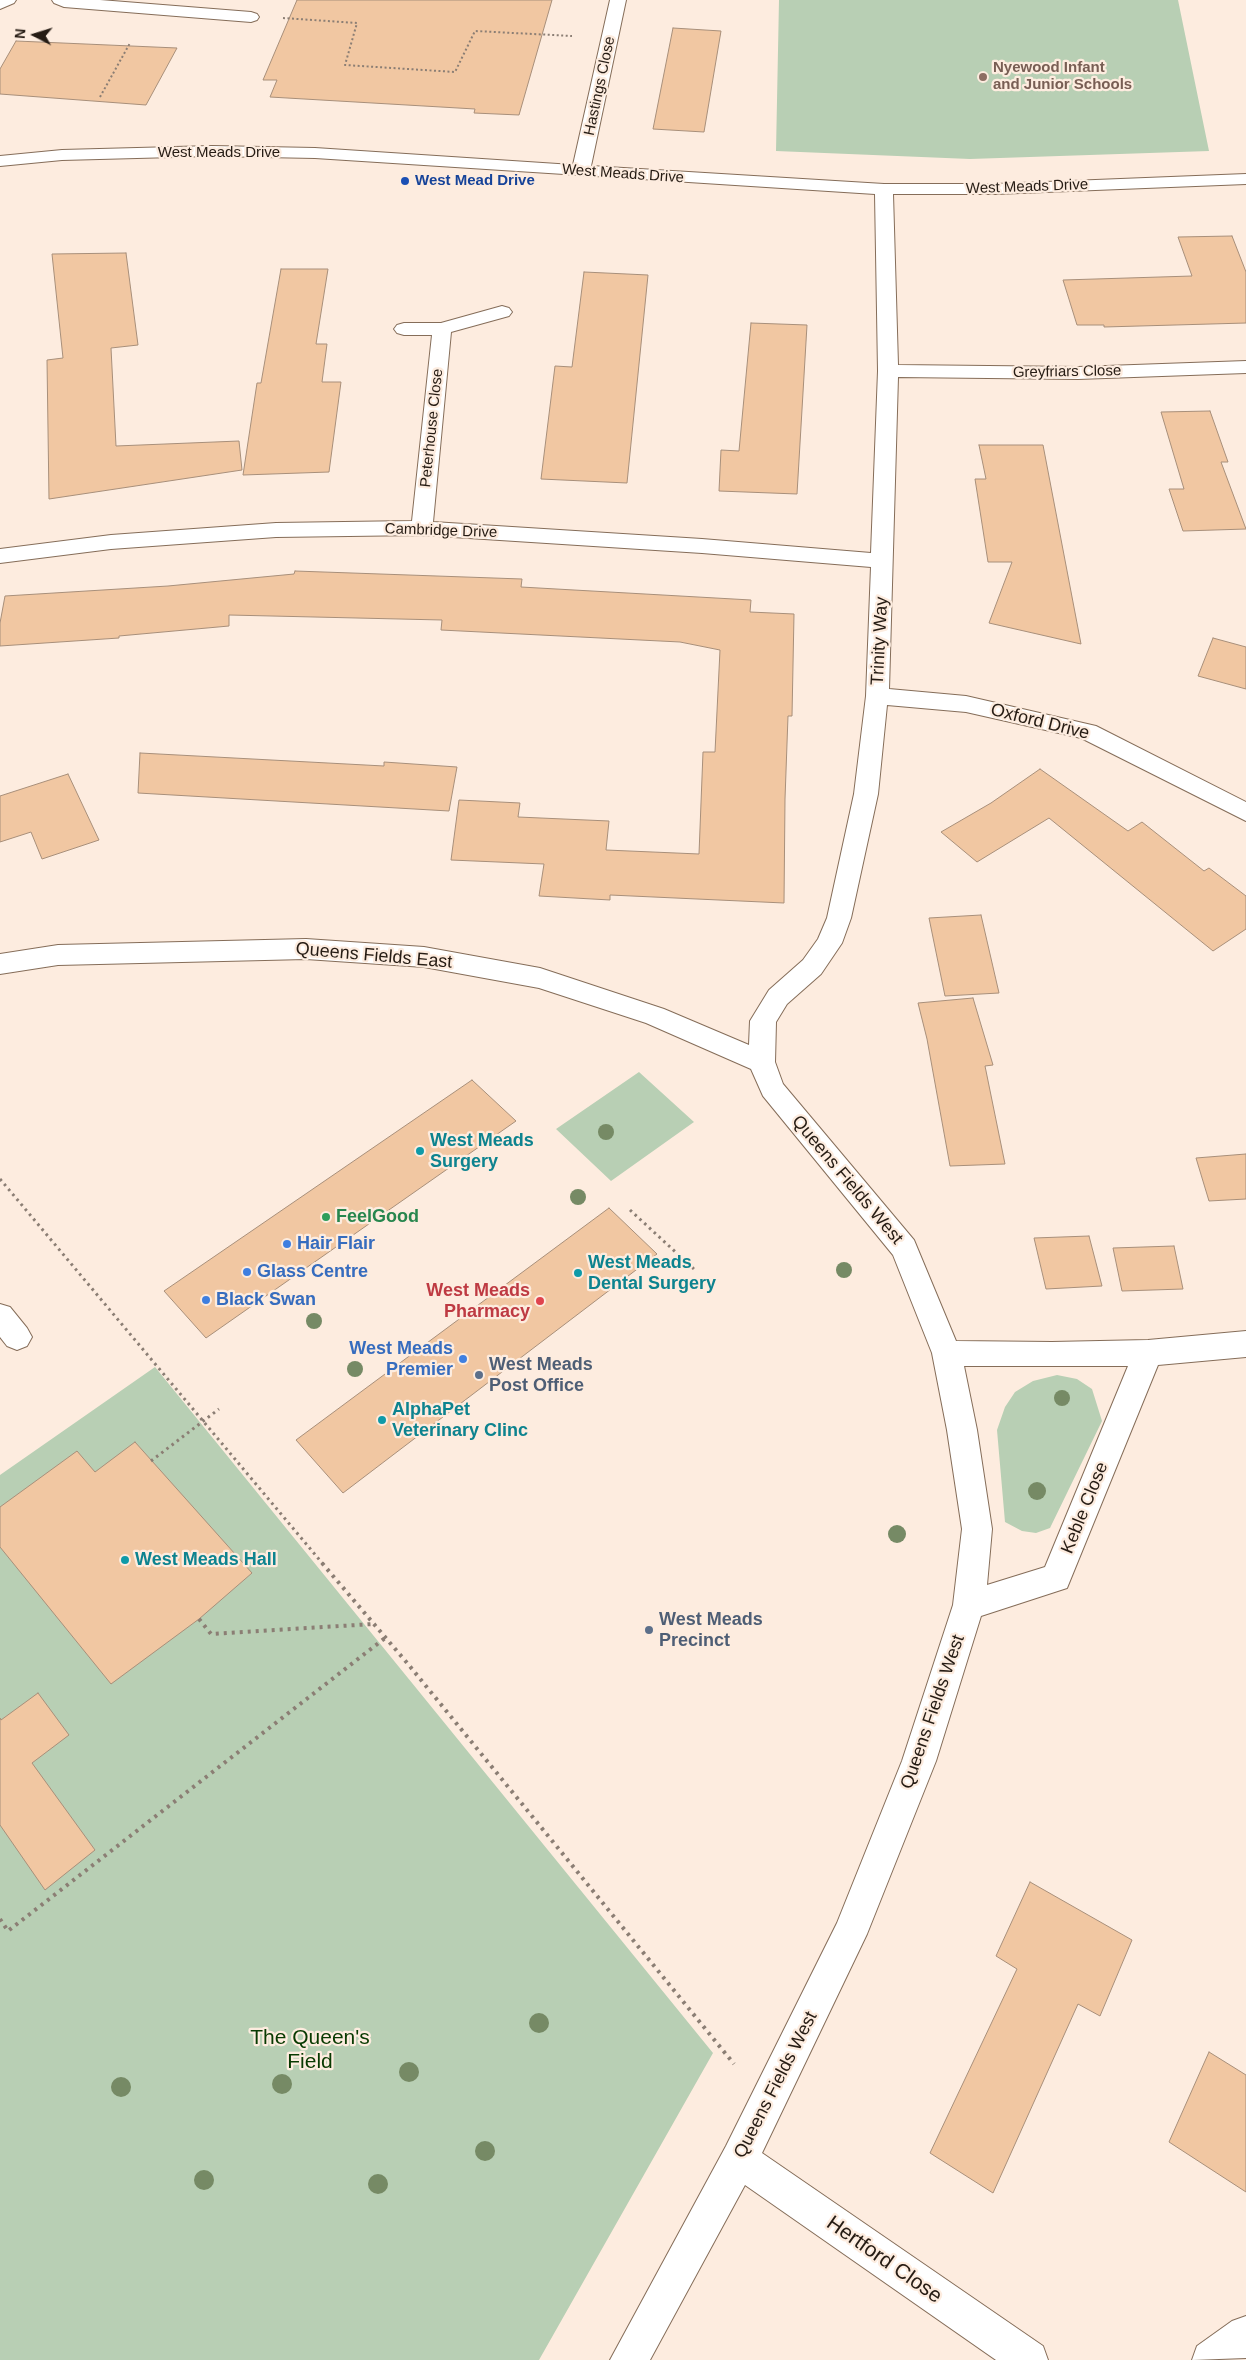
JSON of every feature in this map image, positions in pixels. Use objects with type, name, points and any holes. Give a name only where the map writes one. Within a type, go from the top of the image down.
[{"type":"street","points":[[0,4],[8,0]]},
{"type":"street","points":[[60,0],[64,2],[251,17]]},
{"type":"street","name":"Hastings Close","points":[[582,171],[618,0]]},
{"type":"street","name":"West Meads Drive","points":[[0,161],[100,154],[212,151],[316,153],[884,189],[995,189],[1246,179]]},
{"type":"street","name":"Trinity Way","points":[[762,1062],[763,1021],[778,997],[812,967],[829,943],[840,918],[866,794],[877,696],[883,561],[888,371],[884,189]]},
{"type":"street","points":[[404,329],[442,329],[502,312]]},
{"type":"street","name":"Peterhouse Close","points":[[422,528],[442,329]]},
{"type":"street","name":"Greyfriars Close","points":[[888,371],[1069,373],[1246,368]]},
{"type":"street","name":"Cambridge Drive","points":[[0,556],[111,542],[276,530],[422,528],[702,546],[883,561]]},
{"type":"street","name":"Oxford Drive","points":[[877,696],[966,704],[1088,732],[1246,812]]},
{"type":"street","name":"Queens Fields East","points":[[0,964],[58,954],[306,949],[424,957],[540,978],[655,1016],[762,1062]]},
{"type":"street","name":"Queens Fields West","points":[[629,2360],[739,2159],[850,1934],[919,1761],[969,1605],[977,1529],[962,1430],[947,1353],[904,1248],[772,1089],[762,1062]]},
{"type":"street","points":[[947,1353],[1052,1355],[1148,1353],[1246,1344]]},
{"type":"street","name":"Keble Close","points":[[969,1605],[1056,1578],[1148,1353]]},
{"type":"street","name":"Hertford Close","points":[[739,2159],[1029,2360]]},
{"type":"street","points":[[1210,2360],[1246,2335]]},
{"type":"path","points":[[285,18],[357,23],[345,65],[455,72],[475,31],[574,36]]},
{"type":"path","points":[[100,97],[131,42]]},
{"type":"path","points":[[0,1179],[386,1638],[766,2104]]},
{"type":"path","points":[[630,1210],[695,1270]]},
{"type":"path","points":[[151,1461],[219,1409]]},
{"type":"path","points":[[198,1619],[211,1634],[373,1624]]},
{"type":"path","points":[[0,1919],[8,1930],[386,1638]]},
{"type":"green space","name":"Nyewood Infant and Junior Schools","points":[[779,0],[1178,0],[1209,151],[970,159],[776,151]]},
{"type":"green space","points":[[639,1072],[694,1122],[611,1181],[556,1129]]},
{"type":"green space","name":"The Queen's Field","points":[[155,1367],[713,2053],[539,2360],[0,2360],[0,1475]]},
{"type":"green space","points":[[1057,1375],[1077,1379],[1092,1389],[1102,1421],[1050,1528],[1036,1533],[1022,1531],[1005,1522],[997,1430],[1005,1407],[1015,1392],[1033,1381]]},
{"type":"building","points":[[297,0],[552,0],[519,115],[474,113],[475,109],[270,97],[277,80],[263,80]]},
{"type":"building","points":[[673,28],[721,31],[704,132],[653,129]]},
{"type":"building","points":[[16,41],[177,48],[146,105],[0,94],[0,69]]},
{"type":"building","points":[[1232,236],[1246,272],[1246,323],[1104,327],[1104,325],[1077,325],[1063,280],[1192,276],[1178,237]]},
{"type":"building","points":[[126,253],[138,345],[111,348],[116,446],[239,441],[242,470],[49,499],[47,360],[63,358],[52,254]]},
{"type":"building","points":[[281,269],[328,269],[316,344],[327,344],[322,382],[341,382],[329,472],[243,475],[257,383],[261,383]]},
{"type":"building","points":[[584,272],[648,275],[627,483],[541,479],[555,366],[572,367]]},
{"type":"building","points":[[751,323],[807,325],[797,494],[719,491],[721,450],[739,451]]},
{"type":"building","points":[[1210,411],[1228,462],[1221,462],[1246,529],[1183,531],[1169,489],[1184,489],[1161,412]]},
{"type":"building","points":[[979,445],[1043,445],[1081,644],[989,623],[1012,562],[988,562],[975,479],[986,479]]},
{"type":"building","points":[[295,571],[522,579],[521,587],[751,600],[750,612],[794,614],[792,716],[788,716],[785,799],[784,903],[610,895],[610,900],[539,896],[544,864],[451,860],[459,800],[520,803],[518,817],[609,821],[606,850],[699,854],[703,752],[715,752],[720,650],[680,642],[441,630],[442,620],[229,615],[229,626],[119,636],[119,638],[0,646],[0,623],[5,596],[168,586],[294,574]]},
{"type":"building","points":[[1213,638],[1246,647],[1246,689],[1198,676]]},
{"type":"building","points":[[140,753],[384,766],[384,762],[457,767],[449,811],[138,793]]},
{"type":"building","points":[[1040,769],[1128,831],[1142,822],[1204,871],[1209,868],[1246,896],[1246,929],[1213,951],[1049,818],[977,862],[941,832],[991,803]]},
{"type":"building","points":[[68,774],[99,840],[42,859],[31,832],[0,842],[0,796]]},
{"type":"building","points":[[981,915],[999,993],[945,996],[929,918]]},
{"type":"building","points":[[973,998],[993,1065],[985,1066],[1005,1164],[950,1166],[927,1039],[918,1003]]},
{"type":"building","points":[[472,1080],[516,1121],[206,1338],[164,1291]]},
{"type":"building","points":[[1246,1154],[1246,1199],[1209,1201],[1196,1158]]},
{"type":"building","points":[[609,1208],[657,1254],[343,1493],[296,1440]]},
{"type":"building","points":[[1089,1236],[1102,1286],[1046,1289],[1034,1238]]},
{"type":"building","points":[[1174,1246],[1183,1289],[1122,1291],[1113,1248]]},
{"type":"building","name":"West Meads Hall","points":[[135,1442],[252,1573],[199,1619],[111,1684],[0,1547],[0,1507],[77,1451],[95,1472]]},
{"type":"building","points":[[38,1693],[69,1735],[32,1763],[95,1850],[45,1890],[0,1825],[0,1718],[1,1720]]},
{"type":"building","points":[[1030,1882],[1132,1940],[1100,2016],[1078,2004],[993,2193],[930,2153],[1017,1969],[996,1956]]},
{"type":"building","points":[[1209,2052],[1246,2075],[1246,2192],[1169,2142]]},
{"type":"place","name":"Nyewood Infant and Junior Schools","points":[[983,77]]},
{"type":"place","name":"West Mead Drive","points":[[405,181]]},
{"type":"place","name":"West Meads Surgery","points":[[420,1151]]},
{"type":"place","name":"FeelGood","points":[[326,1217]]},
{"type":"place","name":"Hair Flair","points":[[287,1244]]},
{"type":"place","name":"Glass Centre","points":[[247,1272]]},
{"type":"place","name":"West Meads Dental Surgery","points":[[578,1273]]},
{"type":"place","name":"Black Swan","points":[[206,1300]]},
{"type":"place","name":"West Meads Pharmacy","points":[[540,1301]]},
{"type":"place","name":"West Meads Premier","points":[[463,1359]]},
{"type":"place","name":"West Meads Post Office","points":[[479,1375]]},
{"type":"place","name":"AlphaPet Veterinary Clinc","points":[[382,1420]]},
{"type":"place","name":"West Meads Hall","points":[[125,1560]]},
{"type":"place","name":"West Meads Precinct","points":[[649,1630]]}]
